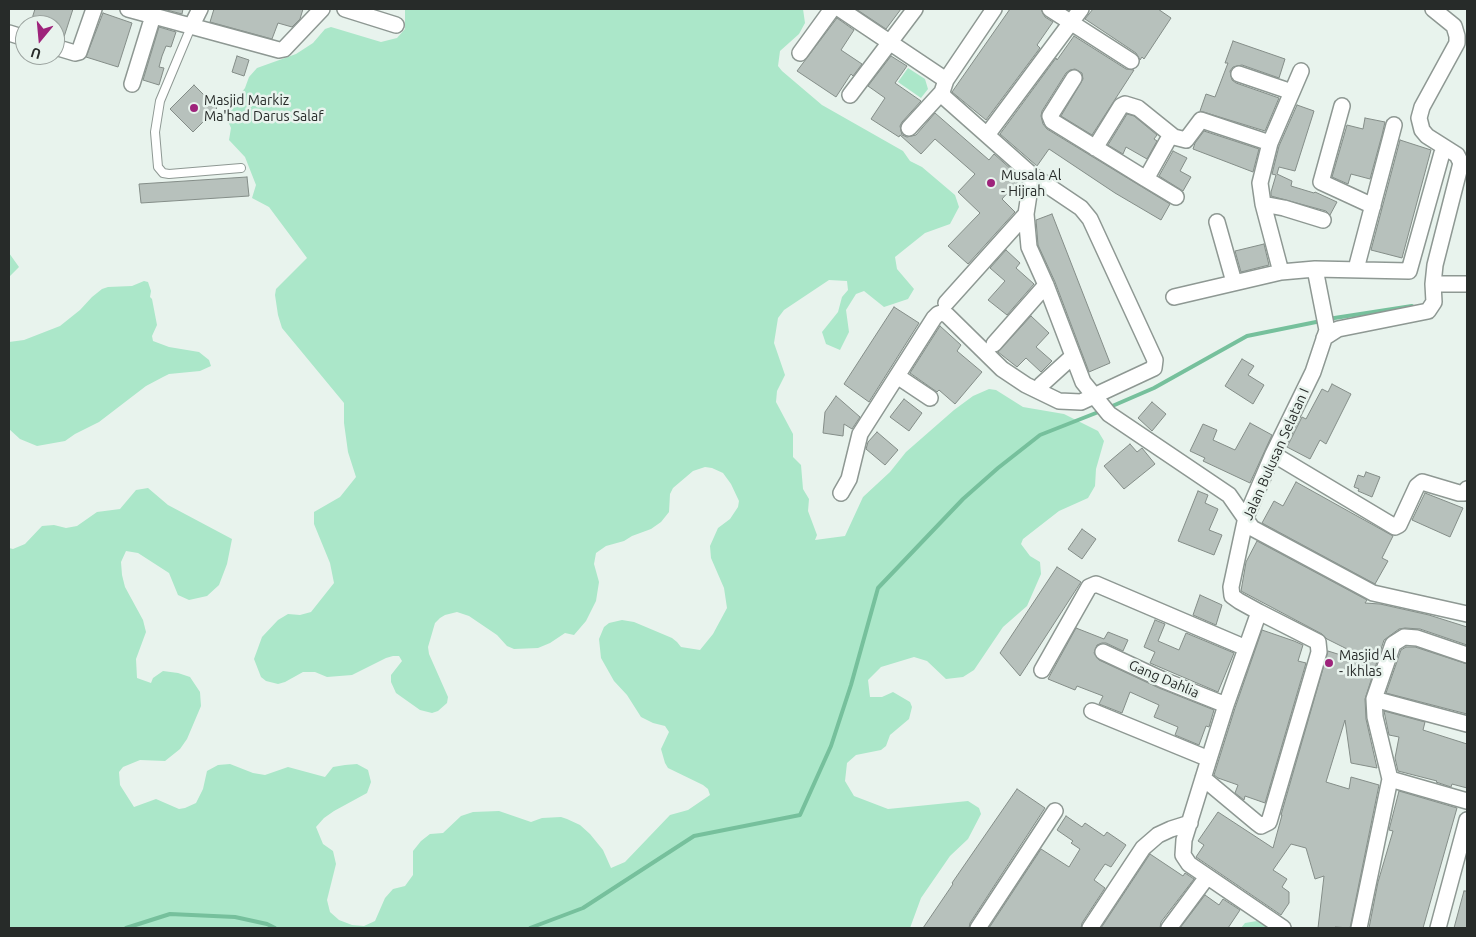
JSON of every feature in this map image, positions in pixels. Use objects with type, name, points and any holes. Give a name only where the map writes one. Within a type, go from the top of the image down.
[{"type":"street","points":[[65,50],[77,54],[79,52],[94,9]]},
{"type":"street","points":[[128,9],[270,48],[284,49],[322,9]]},
{"type":"street","points":[[191,27],[200,9]]},
{"type":"street","points":[[345,9],[396,25]]},
{"type":"street","points":[[800,54],[832,9]]},
{"type":"street","points":[[840,9],[891,42],[944,86]]},
{"type":"street","points":[[850,94],[915,9]]},
{"type":"street","points":[[909,128],[944,86],[994,9]]},
{"type":"street","points":[[1050,9],[1131,60]]},
{"type":"street","points":[[986,136],[1081,9]]},
{"type":"street","points":[[1326,334],[1338,329],[1428,311],[1434,302],[1435,264],[1461,163],[1457,155],[1427,136],[1422,130],[1420,118],[1422,107],[1457,44],[1454,26],[1433,9]]},
{"type":"street","points":[[132,84],[153,16]]},
{"type":"street","points":[[1281,272],[1263,204],[1260,183],[1270,143],[1301,71]]},
{"type":"street","points":[[1240,74],[1290,96]]},
{"type":"street","points":[[1074,78],[1050,118],[1095,148],[1176,197]]},
{"type":"street","points":[[840,492],[849,479],[860,434],[934,318],[942,312],[1002,369],[1026,385],[1059,401],[1102,405],[1154,368],[1155,360],[1090,218],[1081,208],[1032,175],[986,136],[944,97],[944,86]]},
{"type":"street","points":[[1095,148],[1121,106],[1125,104],[1138,108],[1174,136],[1186,140],[1201,120],[1270,143]]},
{"type":"street","points":[[1342,106],[1321,182],[1373,206]]},
{"type":"street","points":[[1356,269],[1394,125]]},
{"type":"street","points":[[1146,179],[1170,138],[1174,136]]},
{"type":"street","points":[[1174,297],[1281,272],[1315,269],[1409,271],[1442,153]]},
{"type":"street","points":[[1032,175],[1026,214],[1029,247],[1046,285],[1083,382],[1102,405],[1229,495],[1252,528],[1372,593],[1467,614]]},
{"type":"street","points":[[1263,204],[1323,220]]},
{"type":"street","points":[[946,303],[1026,214]]},
{"type":"street","points":[[1217,222],[1234,282]]},
{"type":"street","name":"Jalan Bulusan Selatan I","points":[[1259,612],[1239,602],[1232,596],[1231,587],[1246,517],[1273,454],[1313,372],[1326,334],[1324,309],[1315,269]]},
{"type":"street","points":[[1433,284],[1467,284]]},
{"type":"street","points":[[994,344],[1046,285]]},
{"type":"street","points":[[1041,385],[1073,356]]},
{"type":"street","points":[[897,376],[930,398]]},
{"type":"street","points":[[1273,454],[1396,527],[1399,525],[1417,486],[1422,482],[1459,493],[1464,493],[1467,490]]},
{"type":"street","points":[[1042,670],[1089,587],[1096,584],[1246,648]]},
{"type":"street","points":[[1203,778],[1257,824],[1261,826],[1269,822],[1316,665],[1319,652],[1318,642],[1259,612],[1226,705],[1203,778],[1190,823],[1184,840],[1183,855],[1189,864],[1283,928]]},
{"type":"street","points":[[1359,928],[1390,779],[1375,717],[1374,699],[1393,644],[1404,637],[1417,638],[1467,655]]},
{"type":"street","name":"Gang Dahlia","points":[[1103,652],[1162,680],[1226,705]]},
{"type":"street","points":[[1374,699],[1467,724]]},
{"type":"street","points":[[1092,711],[1209,759]]},
{"type":"street","points":[[1390,779],[1467,801]]},
{"type":"street","points":[[978,928],[1055,811]]},
{"type":"street","points":[[1438,928],[1467,820]]},
{"type":"street","points":[[1090,928],[1144,848],[1164,832],[1190,823]]},
{"type":"street","points":[[1169,928],[1207,877]]},
{"type":"lane","points":[[191,27],[160,102],[155,132],[158,167],[163,173],[168,174],[241,168]]},
{"type":"green space","points":[[405,9],[803,9],[805,23],[799,34],[780,51],[778,66],[782,71],[822,105],[903,151],[910,161],[922,167],[955,195],[959,207],[950,224],[925,233],[895,257],[897,269],[914,289],[908,299],[884,307],[864,291],[856,294],[846,310],[849,332],[840,350],[826,344],[822,332],[838,312],[842,297],[848,290],[847,281],[829,280],[784,310],[778,318],[774,343],[785,375],[777,391],[776,402],[793,434],[793,457],[801,465],[803,489],[809,499],[808,511],[817,535],[815,540],[845,536],[863,497],[890,472],[906,452],[954,410],[973,396],[989,389],[996,390],[1023,407],[1064,414],[1098,431],[1104,441],[1096,469],[1095,486],[1088,498],[1059,511],[1023,539],[1021,544],[1030,556],[1040,562],[1041,574],[1027,606],[1003,627],[974,670],[963,677],[946,679],[927,661],[914,657],[881,667],[868,680],[870,697],[882,697],[893,692],[910,702],[912,707],[909,719],[890,735],[886,746],[881,750],[856,755],[847,763],[845,781],[854,796],[888,809],[968,801],[979,808],[981,814],[968,839],[950,856],[921,898],[910,928],[9,928],[9,548],[13,549],[25,544],[42,526],[54,525],[66,528],[77,526],[97,512],[120,509],[136,490],[148,488],[168,505],[232,539],[227,564],[219,585],[207,596],[189,600],[178,595],[169,573],[138,553],[126,551],[121,562],[122,575],[125,587],[143,620],[146,632],[136,659],[137,678],[151,683],[153,678],[163,671],[190,677],[200,692],[201,706],[187,739],[180,749],[165,761],[140,760],[123,767],[119,772],[120,785],[134,807],[156,799],[179,809],[196,803],[203,789],[207,771],[218,765],[230,764],[253,773],[265,775],[288,767],[325,777],[333,767],[345,765],[357,764],[368,770],[371,782],[367,793],[334,811],[316,827],[323,844],[333,851],[336,864],[327,900],[330,912],[339,920],[352,925],[364,926],[375,921],[385,898],[393,889],[405,886],[413,875],[413,851],[421,841],[430,834],[443,833],[461,816],[473,812],[499,811],[531,822],[542,818],[561,817],[567,819],[580,825],[590,834],[603,850],[611,868],[625,862],[670,815],[688,810],[710,795],[708,789],[703,785],[668,768],[661,749],[669,732],[665,726],[641,717],[627,695],[614,681],[601,658],[599,639],[604,627],[609,623],[622,620],[634,622],[672,638],[681,647],[700,650],[713,634],[727,608],[724,588],[711,558],[710,546],[718,528],[730,519],[738,507],[739,501],[723,473],[712,468],[705,467],[693,471],[673,488],[670,494],[669,512],[661,522],[651,529],[624,541],[606,546],[596,553],[594,564],[599,582],[596,601],[586,621],[574,635],[565,633],[538,648],[514,649],[507,646],[497,635],[469,616],[457,612],[440,618],[435,623],[428,647],[429,654],[448,697],[447,703],[438,711],[432,713],[420,710],[396,693],[391,682],[391,675],[402,661],[399,656],[386,658],[352,675],[327,677],[315,672],[303,672],[278,684],[266,681],[261,677],[254,659],[262,637],[278,620],[288,614],[300,615],[311,612],[334,583],[330,563],[314,524],[314,512],[340,497],[356,477],[348,452],[344,423],[344,403],[282,328],[278,315],[276,289],[307,258],[269,207],[252,198],[256,185],[245,157],[229,140],[231,128],[226,117],[227,111],[245,88],[249,77],[257,68],[296,54],[313,43],[325,29],[331,27],[381,42],[397,38],[405,29]]},
{"type":"green space","points":[[908,68],[925,79],[928,89],[921,98],[898,82]]},
{"type":"green space","points":[[9,253],[19,267],[9,277]]},
{"type":"green space","points":[[144,281],[148,282],[151,291],[150,297],[157,325],[152,336],[153,341],[169,347],[199,352],[209,360],[211,366],[200,371],[169,374],[163,377],[146,386],[99,422],[65,441],[37,446],[20,439],[9,429],[9,342],[24,340],[60,326],[102,289],[132,286]]},
{"type":"green space","points":[[1257,921],[1272,928],[1241,928],[1245,923]]},
{"type":"building","points":[[35,9],[73,9],[65,34],[65,15],[33,15]]},
{"type":"building","points":[[163,9],[183,9],[182,14]]},
{"type":"building","points":[[214,9],[303,9],[300,19],[292,27],[278,23],[272,39],[210,22]]},
{"type":"building","points":[[856,9],[901,9],[886,29]]},
{"type":"building","points":[[1010,9],[1041,9],[1045,17],[1053,22],[1037,45],[1040,48],[986,120],[952,92]]},
{"type":"building","points":[[1093,9],[1158,9],[1171,18],[1144,59],[1142,57],[1140,60],[1136,53],[1085,19]]},
{"type":"building","points":[[103,13],[132,23],[118,67],[86,57]]},
{"type":"building","points":[[837,18],[854,30],[841,50],[862,64],[853,76],[851,74],[836,97],[797,71]]},
{"type":"building","points":[[159,27],[176,32],[171,47],[166,46],[162,56],[159,67],[164,68],[159,85],[143,80]]},
{"type":"building","points":[[1074,36],[1126,69],[1134,70],[1092,135],[1061,116],[1083,79],[1082,73],[1075,69],[1066,73],[1042,111],[1043,124],[1047,129],[1170,204],[1161,220],[1115,193],[1049,149],[1037,166],[1000,134]]},
{"type":"building","points":[[1233,41],[1285,59],[1279,78],[1242,65],[1233,67],[1230,71],[1232,80],[1236,83],[1279,98],[1265,131],[1200,111],[1206,94],[1215,97],[1228,63],[1225,63]]},
{"type":"building","points":[[237,56],[249,60],[244,76],[232,72]]},
{"type":"building","points":[[891,56],[907,66],[895,83],[921,101],[902,122],[900,126],[902,135],[907,137],[916,135],[935,113],[989,160],[994,154],[1021,178],[1002,199],[1015,212],[968,264],[948,246],[980,213],[958,192],[975,174],[935,139],[921,154],[900,135],[899,137],[871,119],[885,98],[868,86]]},
{"type":"building","name":"Masjid Markiz Ma'had Darus Salaf","points":[[194,85],[217,108],[193,132],[170,109]]},
{"type":"building","points":[[1297,105],[1314,111],[1295,171],[1279,167],[1277,174],[1292,181],[1291,186],[1315,192],[1337,202],[1330,215],[1326,211],[1271,196],[1276,175],[1272,174],[1279,146]]},
{"type":"building","points":[[1127,114],[1134,116],[1157,135],[1154,139],[1157,141],[1147,159],[1126,147],[1123,154],[1108,145]]},
{"type":"building","points":[[1365,118],[1385,122],[1382,135],[1370,179],[1351,174],[1348,184],[1332,177],[1347,125],[1363,129]]},
{"type":"building","points":[[1204,131],[1259,149],[1253,172],[1193,149]]},
{"type":"building","points":[[1400,140],[1431,150],[1402,258],[1371,250]]},
{"type":"building","points":[[1173,151],[1187,158],[1180,171],[1191,177],[1183,191],[1159,176]]},
{"type":"building","points":[[247,177],[249,196],[141,203],[139,184]]},
{"type":"building","points":[[1052,214],[1110,363],[1089,372],[1055,282],[1038,245],[1036,220]]},
{"type":"building","points":[[1264,244],[1269,265],[1241,272],[1235,251]]},
{"type":"building","points":[[1006,250],[1020,263],[1016,268],[1034,284],[1007,315],[988,300],[1005,281],[990,268]]},
{"type":"building","points":[[894,307],[919,323],[869,402],[844,384]]},
{"type":"building","points":[[1031,316],[1049,333],[1036,347],[1052,361],[1041,372],[1026,358],[1017,367],[998,352]]},
{"type":"building","points":[[940,326],[961,345],[957,351],[982,372],[955,404],[939,390],[937,392],[910,373]]},
{"type":"building","points":[[1242,359],[1254,366],[1248,375],[1264,385],[1253,404],[1225,386]]},
{"type":"building","points":[[1332,384],[1351,394],[1326,444],[1320,440],[1310,459],[1287,447],[1302,417],[1306,419],[1322,389],[1328,392]]},
{"type":"building","points":[[836,396],[860,417],[852,429],[844,424],[843,436],[823,433],[825,412]]},
{"type":"building","points":[[904,399],[922,413],[909,431],[890,417]]},
{"type":"building","points":[[1152,402],[1166,414],[1152,431],[1138,418]]},
{"type":"building","points":[[1250,423],[1272,435],[1250,483],[1203,461],[1205,458],[1190,451],[1203,424],[1217,430],[1213,440],[1235,450]]},
{"type":"building","points":[[877,432],[898,450],[885,465],[866,449],[868,442]]},
{"type":"building","points":[[1130,444],[1137,452],[1142,448],[1155,464],[1124,489],[1104,466]]},
{"type":"building","points":[[1366,472],[1380,477],[1372,497],[1358,491],[1359,489],[1354,487],[1358,475],[1364,477]]},
{"type":"building","points":[[1296,482],[1393,536],[1382,558],[1388,561],[1375,584],[1262,523],[1274,501],[1283,506]]},
{"type":"building","points":[[1198,491],[1208,495],[1205,503],[1218,509],[1209,530],[1222,535],[1214,555],[1178,541]]},
{"type":"building","points":[[1425,493],[1463,508],[1450,537],[1412,520]]},
{"type":"building","points":[[1082,529],[1096,539],[1082,559],[1068,549]]},
{"type":"building","points":[[1257,541],[1367,600],[1365,603],[1380,604],[1429,615],[1467,627],[1467,645],[1420,629],[1405,628],[1399,629],[1384,640],[1365,699],[1366,719],[1377,768],[1351,763],[1345,720],[1326,782],[1349,789],[1351,777],[1379,785],[1350,928],[1318,928],[1324,876],[1315,879],[1306,848],[1291,844],[1273,870],[1287,879],[1282,887],[1289,892],[1289,903],[1281,915],[1196,857],[1204,845],[1198,841],[1218,812],[1273,848],[1328,651],[1344,656],[1347,649],[1241,591],[1246,562]]},
{"type":"building","points":[[1057,567],[1081,582],[1020,676],[1000,653]]},
{"type":"building","points":[[1200,595],[1222,605],[1216,625],[1193,615]]},
{"type":"building","points":[[1155,620],[1165,624],[1158,641],[1179,650],[1186,633],[1234,653],[1218,692],[1150,663],[1155,652],[1144,647]]},
{"type":"building","points":[[1076,628],[1104,639],[1108,632],[1128,640],[1123,651],[1102,643],[1097,645],[1094,653],[1099,660],[1159,688],[1214,710],[1209,727],[1206,726],[1199,745],[1175,735],[1178,727],[1154,717],[1159,705],[1130,692],[1122,713],[1099,704],[1103,696],[1077,686],[1075,690],[1048,679]]},
{"type":"building","points":[[1262,630],[1303,645],[1298,661],[1306,663],[1265,803],[1245,796],[1244,800],[1235,793],[1238,785],[1214,775]]},
{"type":"building","points":[[1406,647],[1415,647],[1467,664],[1467,714],[1386,693],[1401,650]]},
{"type":"building","points":[[1384,711],[1425,722],[1423,730],[1467,744],[1467,788],[1452,784],[1451,787],[1437,781],[1398,771],[1395,758],[1399,737],[1389,735]]},
{"type":"building","points":[[1017,789],[1045,808],[970,923],[969,928],[923,928],[952,883]]},
{"type":"building","points":[[1399,791],[1457,808],[1423,928],[1369,928],[1378,882],[1393,831],[1389,830]]},
{"type":"building","points":[[1066,816],[1082,827],[1085,823],[1104,836],[1107,832],[1126,845],[1111,867],[1105,864],[1094,880],[1105,888],[1082,923],[1081,928],[989,928],[1041,849],[1069,867],[1080,849],[1071,843],[1073,841],[1057,830]]},
{"type":"building","points":[[1150,854],[1183,876],[1185,873],[1194,879],[1161,922],[1160,928],[1101,928]]},
{"type":"building","points":[[1464,891],[1467,891],[1467,928],[1454,928]]},
{"type":"building","points":[[1205,895],[1219,905],[1223,899],[1240,910],[1228,928],[1180,928]]},
{"type":"waterway","points":[[1328,319],[1412,306]]},
{"type":"waterway","points":[[1110,407],[1154,388],[1247,336],[1321,321]]},
{"type":"waterway","points":[[530,928],[583,908],[694,836],[800,815],[831,746],[851,685],[878,588],[963,499],[998,468],[1040,435],[1101,411]]},
{"type":"waterway","points":[[126,928],[170,914],[235,917],[267,924],[275,928]]},
{"type":"place","name":"Masjid Markiz Ma'had Darus Salaf","points":[[194,108]]},
{"type":"place","name":"Musala Al - Hijrah","points":[[991,183]]},
{"type":"place","name":"Masjid Al - Ikhlas","points":[[1329,663]]}]
